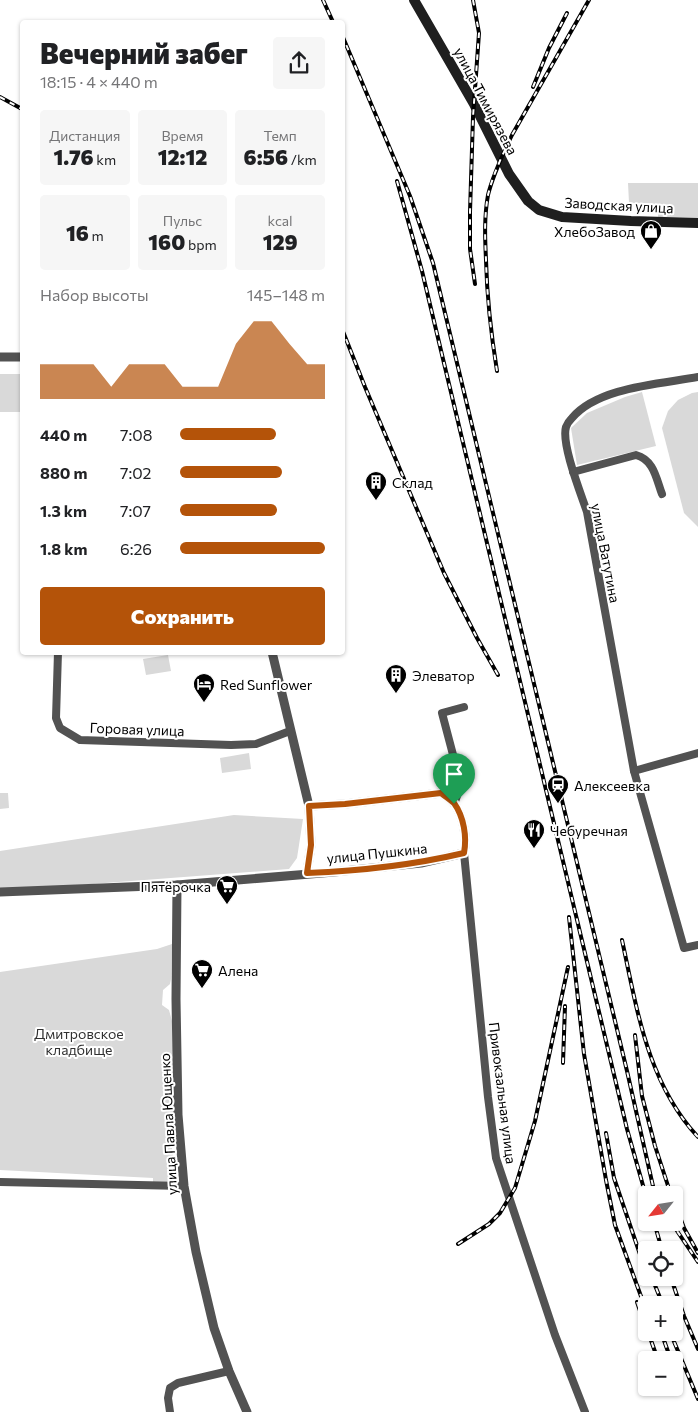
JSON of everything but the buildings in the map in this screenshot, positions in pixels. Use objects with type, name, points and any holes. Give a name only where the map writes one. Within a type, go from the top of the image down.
[{"type":"main road","name":"улица Тимирязева","points":[[414,0],[474,104],[509,174],[528,201],[539,210]]},
{"type":"main road","name":"Заводская улица","points":[[539,210],[562,217],[698,223]]},
{"type":"street","points":[[0,357],[20,357]]},
{"type":"street","name":"улица Ватутина","points":[[698,377],[630,388],[581,408],[566,426],[565,437],[573,472],[587,512],[634,771],[684,948],[698,944]]},
{"type":"street","points":[[573,472],[636,455],[644,457],[651,464],[662,494]]},
{"type":"street","name":"Горовая улица","points":[[58,655],[56,718],[60,728],[80,740],[231,745],[256,744],[290,731]]},
{"type":"street","points":[[273,655],[309,806],[311,845],[307,873]]},
{"type":"street","points":[[454,804],[461,785],[442,713],[464,707]]},
{"type":"street","points":[[634,771],[698,753]]},
{"type":"street","points":[[309,806],[345,804],[441,793],[454,804],[463,822],[466,842],[464,853]]},
{"type":"street","name":"улица Пушкина","points":[[0,892],[177,886],[421,863],[464,853]]},
{"type":"street","name":"Привокзальная улица","points":[[464,853],[496,1158],[555,1336],[585,1412]]},
{"type":"street","name":"улица Павла Ющенко","points":[[177,886],[176,999],[178,1105],[184,1186],[205,1294],[214,1328],[228,1371],[247,1412]]},
{"type":"street","points":[[0,1182],[184,1186]]},
{"type":"street","points":[[170,1412],[168,1398],[170,1388],[178,1384],[228,1371]]},
{"type":"green space","points":[[628,183],[698,183],[698,218],[658,217],[658,204],[629,203]]},
{"type":"green space","points":[[0,374],[20,374],[20,412],[0,412]]},
{"type":"green space","points":[[642,392],[656,446],[577,465],[571,428],[587,413]]},
{"type":"green space","points":[[698,392],[698,527],[684,513],[662,428],[668,411],[678,400]]},
{"type":"green space","points":[[168,655],[171,671],[146,675],[143,659]]},
{"type":"green space","points":[[249,753],[251,769],[222,773],[220,758]]},
{"type":"green space","points":[[0,793],[8,793],[9,808],[0,809]]},
{"type":"green space","points":[[234,815],[303,819],[297,858],[289,869],[0,891],[0,851]]},
{"type":"green space","name":"Дмитровское кладбище","points":[[172,944],[171,979],[170,984],[163,990],[162,1005],[169,1010],[172,1021],[174,1130],[171,1143],[177,1176],[175,1179],[167,1183],[153,1183],[153,1178],[0,1170],[0,972],[157,949]]},
{"type":"railway","points":[[323,0],[332,20]]},
{"type":"railway","points":[[473,0],[479,33],[473,117],[470,212],[470,249],[475,284]]},
{"type":"railway","points":[[497,371],[487,274],[485,228],[488,195],[495,172],[512,135],[589,0]]},
{"type":"railway","points":[[533,87],[549,48],[567,13]]},
{"type":"railway","points":[[345,42],[410,196],[433,263],[653,1186]]},
{"type":"railway","points":[[0,97],[20,108]]},
{"type":"railway","points":[[397,181],[422,271],[627,1129],[643,1186]]},
{"type":"railway","points":[[345,337],[444,573],[498,675]]},
{"type":"railway","points":[[569,917],[584,1054],[606,1180],[615,1225],[641,1296]]},
{"type":"railway","points":[[622,940],[639,1018],[655,1069],[681,1116],[698,1137]]},
{"type":"railway","points":[[458,1244],[489,1224],[500,1213],[515,1188],[535,1121],[568,967]]},
{"type":"railway","points":[[563,1063],[565,1006]]},
{"type":"railway","points":[[635,1035],[642,1096],[668,1186]]},
{"type":"railway","points":[[606,1133],[614,1178],[638,1248]]},
{"type":"railway","points":[[683,1225],[698,1253]]},
{"type":"railway","points":[[657,1231],[659,1241]]},
{"type":"railway","points":[[677,1231],[698,1262]]},
{"type":"railway","points":[[655,1286],[659,1296]]},
{"type":"railway","points":[[674,1286],[698,1349]]},
{"type":"railway","points":[[651,1341],[655,1351]]},
{"type":"railway","points":[[664,1341],[668,1351]]},
{"type":"railway","points":[[674,1341],[698,1399]]},
{"type":"place","name":"ХлебоЗавод","points":[[651,250]]},
{"type":"place","name":"Склад","points":[[376,501]]},
{"type":"place","name":"Элеватор","points":[[396,694]]},
{"type":"place","name":"Red Sunflower","points":[[204,703]]},
{"type":"place","name":"Алексеевка","points":[[558,804]]},
{"type":"place","name":"Чебуречная","points":[[534,849]]},
{"type":"place","name":"Пятёрочка","points":[[227,905]]},
{"type":"place","name":"Алена","points":[[202,989]]},
{"type":"route","points":[[441,793],[454,804],[463,822],[466,842],[464,853],[421,863],[307,873],[311,845],[309,806],[327,806],[441,793]]}]
